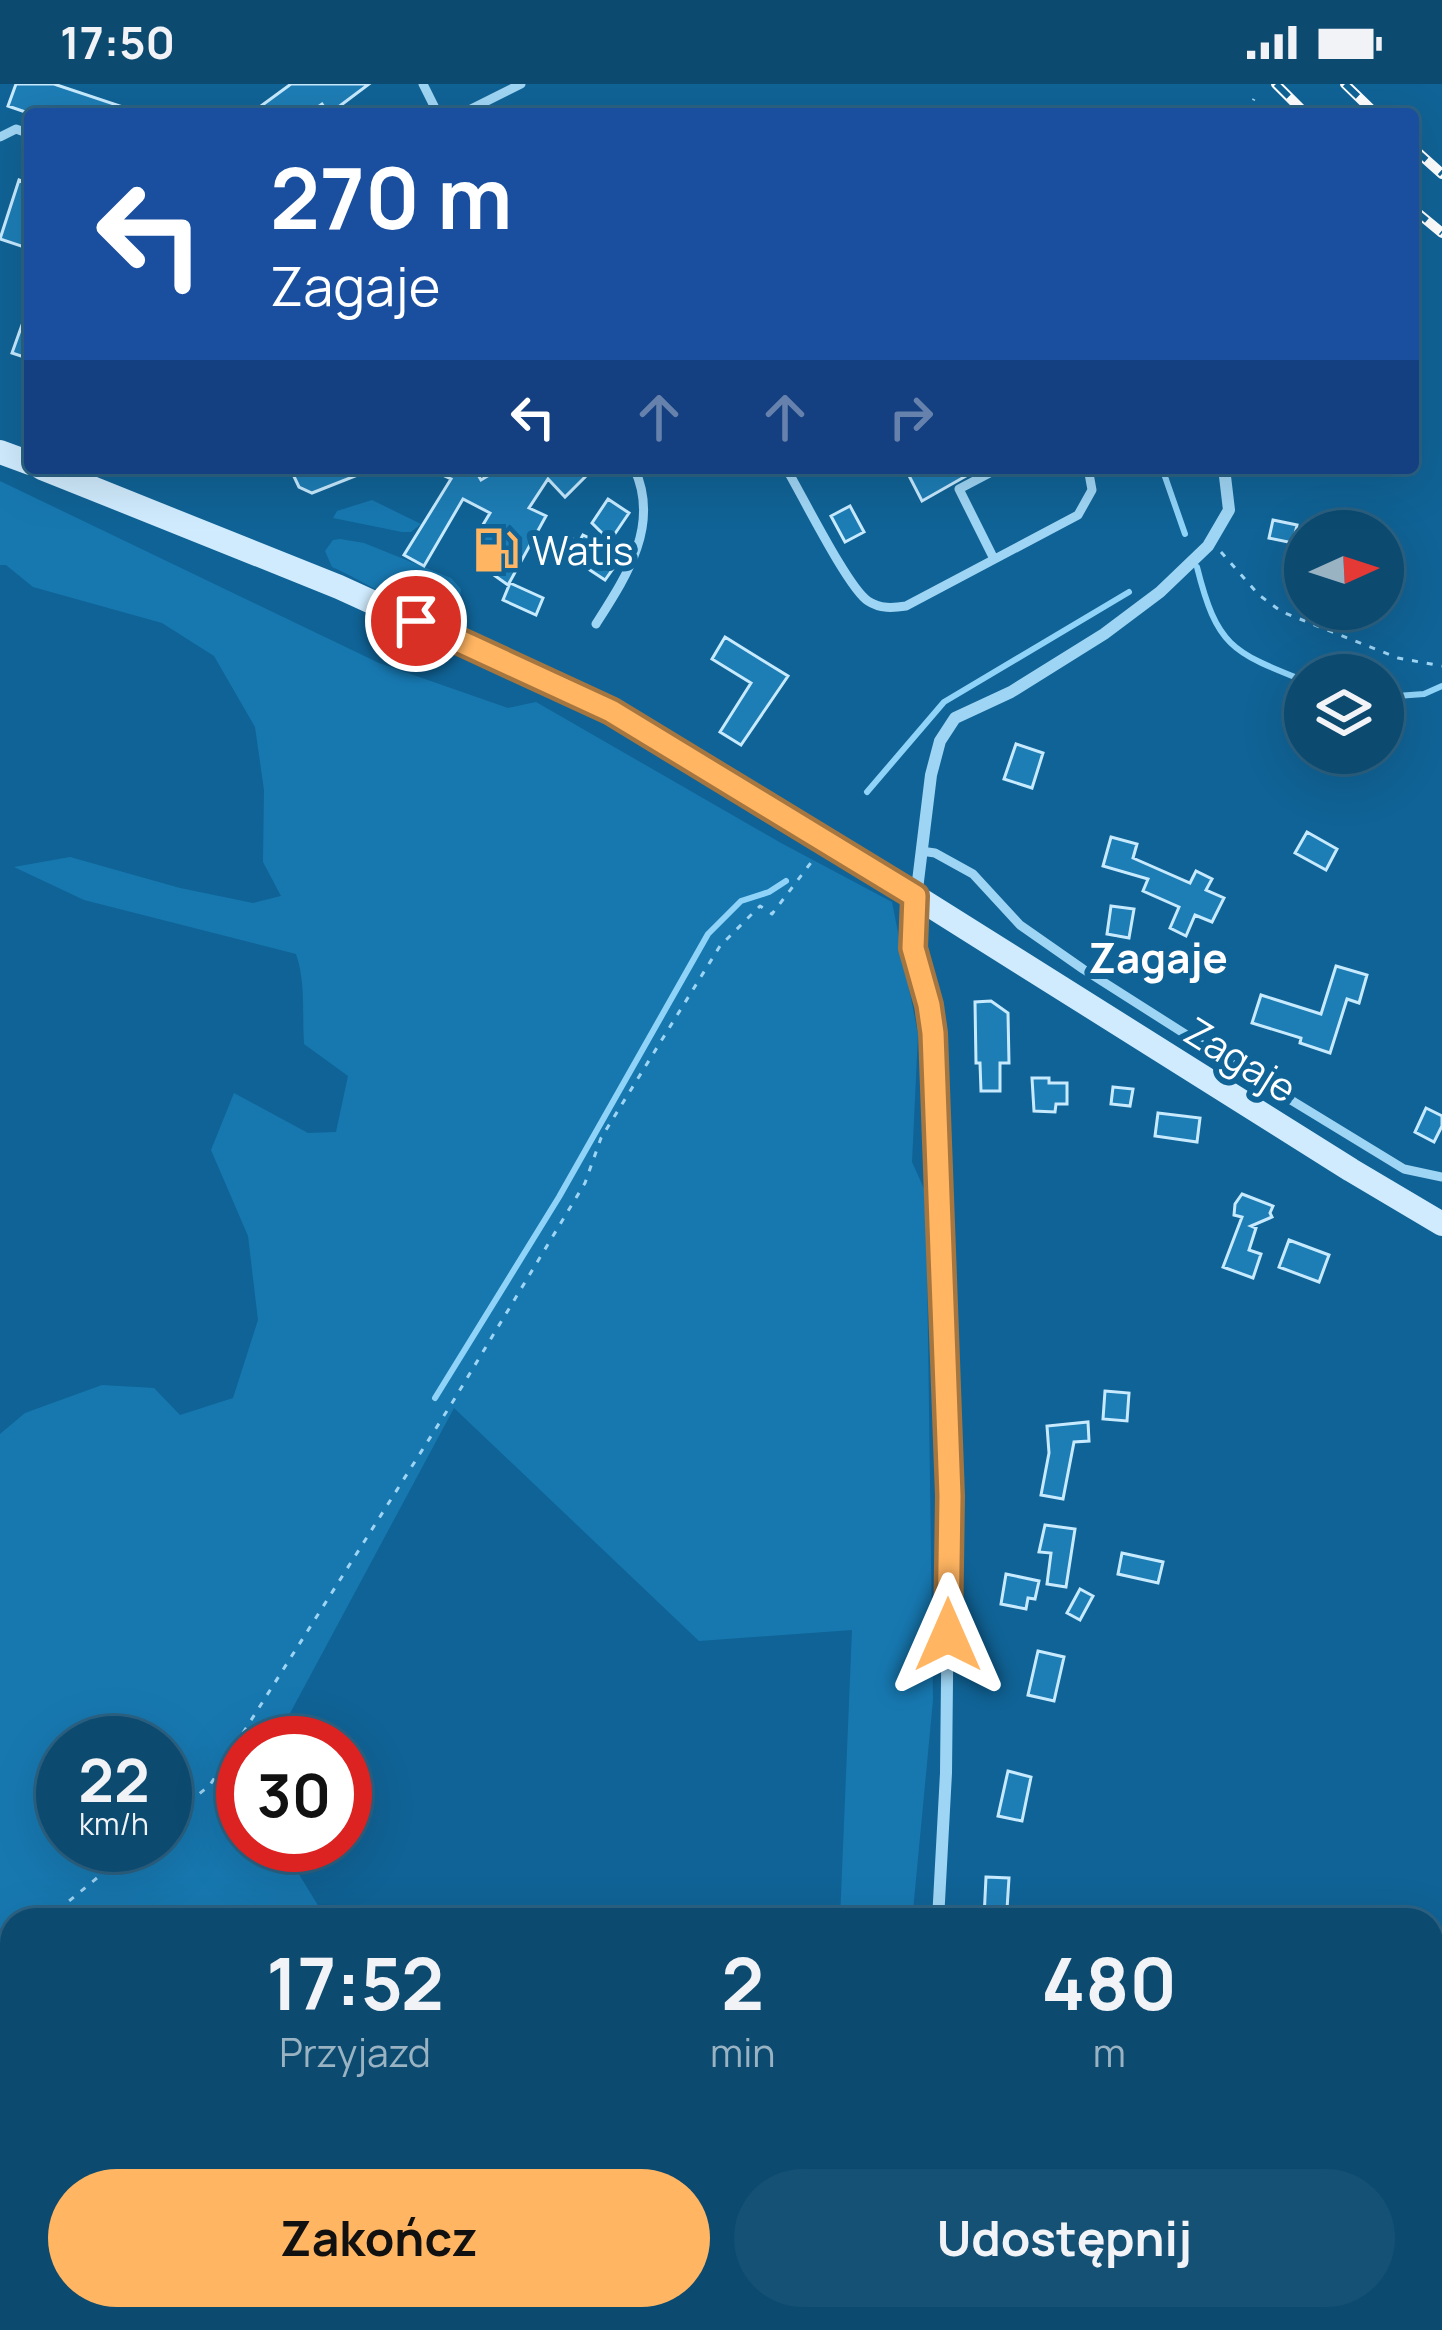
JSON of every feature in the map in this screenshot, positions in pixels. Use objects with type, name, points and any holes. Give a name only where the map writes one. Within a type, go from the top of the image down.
[{"type":"main road","name":"Zagaje","points":[[57,474],[339,587],[611,711],[1442,1224]]},
{"type":"street","points":[[939,1908],[946,1773],[950,1496],[933,1033],[913,948],[915,896],[936,758],[940,741],[956,718],[1011,692],[1104,634],[1160,592],[1208,545],[1229,510],[1225,474]]},
{"type":"lane","points":[[473,108],[521,84]]},
{"type":"lane","points":[[596,624],[626,578],[638,548],[645,515],[637,474]]},
{"type":"lane","points":[[789,474],[850,580],[867,601],[887,608],[907,606],[1078,515],[1092,490],[1089,474]]},
{"type":"lane","points":[[988,474],[959,489],[994,559]]},
{"type":"lane","points":[[921,850],[973,874],[1020,925],[1237,1067],[1404,1169],[1442,1177]]},
{"type":"path","points":[[1250,108],[1254,99]]},
{"type":"path","points":[[1208,545],[1223,553],[1259,595],[1282,612],[1398,658],[1442,666]]},
{"type":"path","points":[[192,1800],[223,1765],[500,1323],[585,1183],[601,1138],[720,946],[760,906],[772,914],[825,843]]},
{"type":"path","points":[[61,1908],[104,1872]]},
{"type":"shaded area","points":[[0,481],[379,663],[508,708],[536,702],[892,902],[918,1034],[912,1162],[926,1193],[933,1700],[913,1908],[840,1908],[852,1630],[699,1641],[454,1408],[289,1716],[216,1716],[216,1872],[298,1872],[320,1908],[0,1908],[0,1434],[25,1413],[102,1385],[154,1388],[180,1415],[233,1398],[258,1320],[248,1236],[211,1150],[234,1093],[308,1133],[336,1132],[348,1076],[304,1044],[296,954],[84,900],[14,867],[70,857],[253,903],[281,896],[263,862],[264,790],[255,727],[214,656],[162,623],[33,587],[0,565]]},
{"type":"shaded area","points":[[372,500],[421,524],[402,532],[333,518],[337,511]]},
{"type":"shaded area","points":[[340,539],[364,543],[451,578],[461,589],[460,601],[445,607],[412,605],[332,567],[325,551]]},
{"type":"building","points":[[16,84],[54,84],[126,108],[24,112],[8,106]]},
{"type":"building","points":[[291,84],[369,84],[337,108],[322,104],[316,108],[258,108]]},
{"type":"building","points":[[19,180],[24,182],[24,247],[0,239]]},
{"type":"building","points":[[24,319],[24,357],[12,353]]},
{"type":"building","points":[[293,474],[360,474],[312,493],[299,487]]},
{"type":"building","points":[[440,474],[478,474],[481,480],[491,474],[588,474],[565,497],[548,479],[529,508],[546,516],[508,585],[491,573],[482,558],[484,544],[478,533],[490,513],[463,499],[424,566],[404,555],[451,479]]},
{"type":"building","points":[[908,474],[969,474],[922,501]]},
{"type":"building","points":[[608,499],[629,513],[610,541],[592,523]]},
{"type":"building","points":[[850,506],[864,532],[845,542],[831,516]]},
{"type":"building","points":[[1273,520],[1284,522],[1284,541],[1269,538]]},
{"type":"building","points":[[583,535],[606,546],[600,556],[615,566],[605,580],[564,553],[573,539],[579,542]]},
{"type":"building","points":[[510,583],[543,598],[536,615],[503,600]]},
{"type":"building","points":[[725,637],[788,676],[741,745],[720,732],[751,683],[712,659]]},
{"type":"building","points":[[1016,744],[1043,753],[1032,788],[1004,779]]},
{"type":"building","points":[[1307,832],[1337,849],[1326,870],[1295,853]]},
{"type":"building","points":[[1111,837],[1137,844],[1133,858],[1190,883],[1196,871],[1212,879],[1206,890],[1224,898],[1212,922],[1195,915],[1186,936],[1170,928],[1179,907],[1143,891],[1148,879],[1103,866]]},
{"type":"building","points":[[1111,906],[1134,909],[1129,938],[1107,934]]},
{"type":"building","points":[[1336,966],[1367,975],[1359,1003],[1347,999],[1330,1053],[1252,1023],[1261,995],[1321,1014]]},
{"type":"building","points":[[991,1001],[1008,1013],[1009,1063],[1000,1063],[1000,1091],[981,1091],[975,1002]]},
{"type":"building","points":[[1032,1078],[1067,1083],[1067,1104],[1056,1104],[1055,1112],[1034,1111]]},
{"type":"building","points":[[1113,1087],[1133,1089],[1130,1106],[1111,1104]]},
{"type":"building","points":[[1426,1108],[1442,1116],[1434,1142],[1415,1132]]},
{"type":"building","points":[[1158,1113],[1200,1118],[1197,1142],[1155,1136]]},
{"type":"building","points":[[1242,1194],[1273,1206],[1272,1217],[1251,1226],[1256,1228],[1249,1250],[1261,1254],[1253,1278],[1223,1267],[1242,1217],[1234,1215]]},
{"type":"building","points":[[1289,1240],[1329,1255],[1319,1282],[1279,1267]]},
{"type":"building","points":[[1105,1391],[1129,1393],[1127,1421],[1103,1419]]},
{"type":"building","points":[[1088,1422],[1089,1441],[1074,1442],[1063,1499],[1041,1495],[1049,1453],[1047,1426]]},
{"type":"building","points":[[1045,1525],[1075,1529],[1066,1587],[1047,1584],[1051,1553],[1039,1552]]},
{"type":"building","points":[[1122,1553],[1163,1562],[1158,1583],[1118,1574]]},
{"type":"building","points":[[1006,1574],[1039,1581],[1035,1599],[1028,1598],[1026,1609],[1001,1604]]},
{"type":"building","points":[[1080,1589],[1093,1596],[1080,1620],[1067,1613]]},
{"type":"building","points":[[1038,1651],[1064,1657],[1054,1701],[1028,1695]]},
{"type":"building","points":[[1008,1771],[1031,1777],[1022,1821],[998,1816]]},
{"type":"building","points":[[986,1877],[1009,1878],[1007,1908],[984,1908]]},
{"type":"waterway","points":[[1164,474],[1185,534]]},
{"type":"waterway","points":[[1197,567],[1221,631],[1244,653],[1284,672]]},
{"type":"waterway","points":[[867,792],[944,702],[1129,592]]},
{"type":"waterway","points":[[1404,695],[1442,686]]},
{"type":"waterway","points":[[435,1398],[559,1197],[708,934],[741,901],[786,881]]},
{"type":"railway","points":[[1276,84],[1300,108]]},
{"type":"railway","points":[[1345,84],[1370,108]]},
{"type":"railway","points":[[1419,153],[1442,174]]},
{"type":"railway","points":[[1419,214],[1442,233]]},
{"type":"place","name":"Watis","points":[[496,550]]},
{"type":"district","name":"Zagaje","points":[[1158,957]]},
{"type":"route","points":[[416,621],[611,711],[915,896],[913,948],[933,1033],[950,1496],[948,1635]]}]
